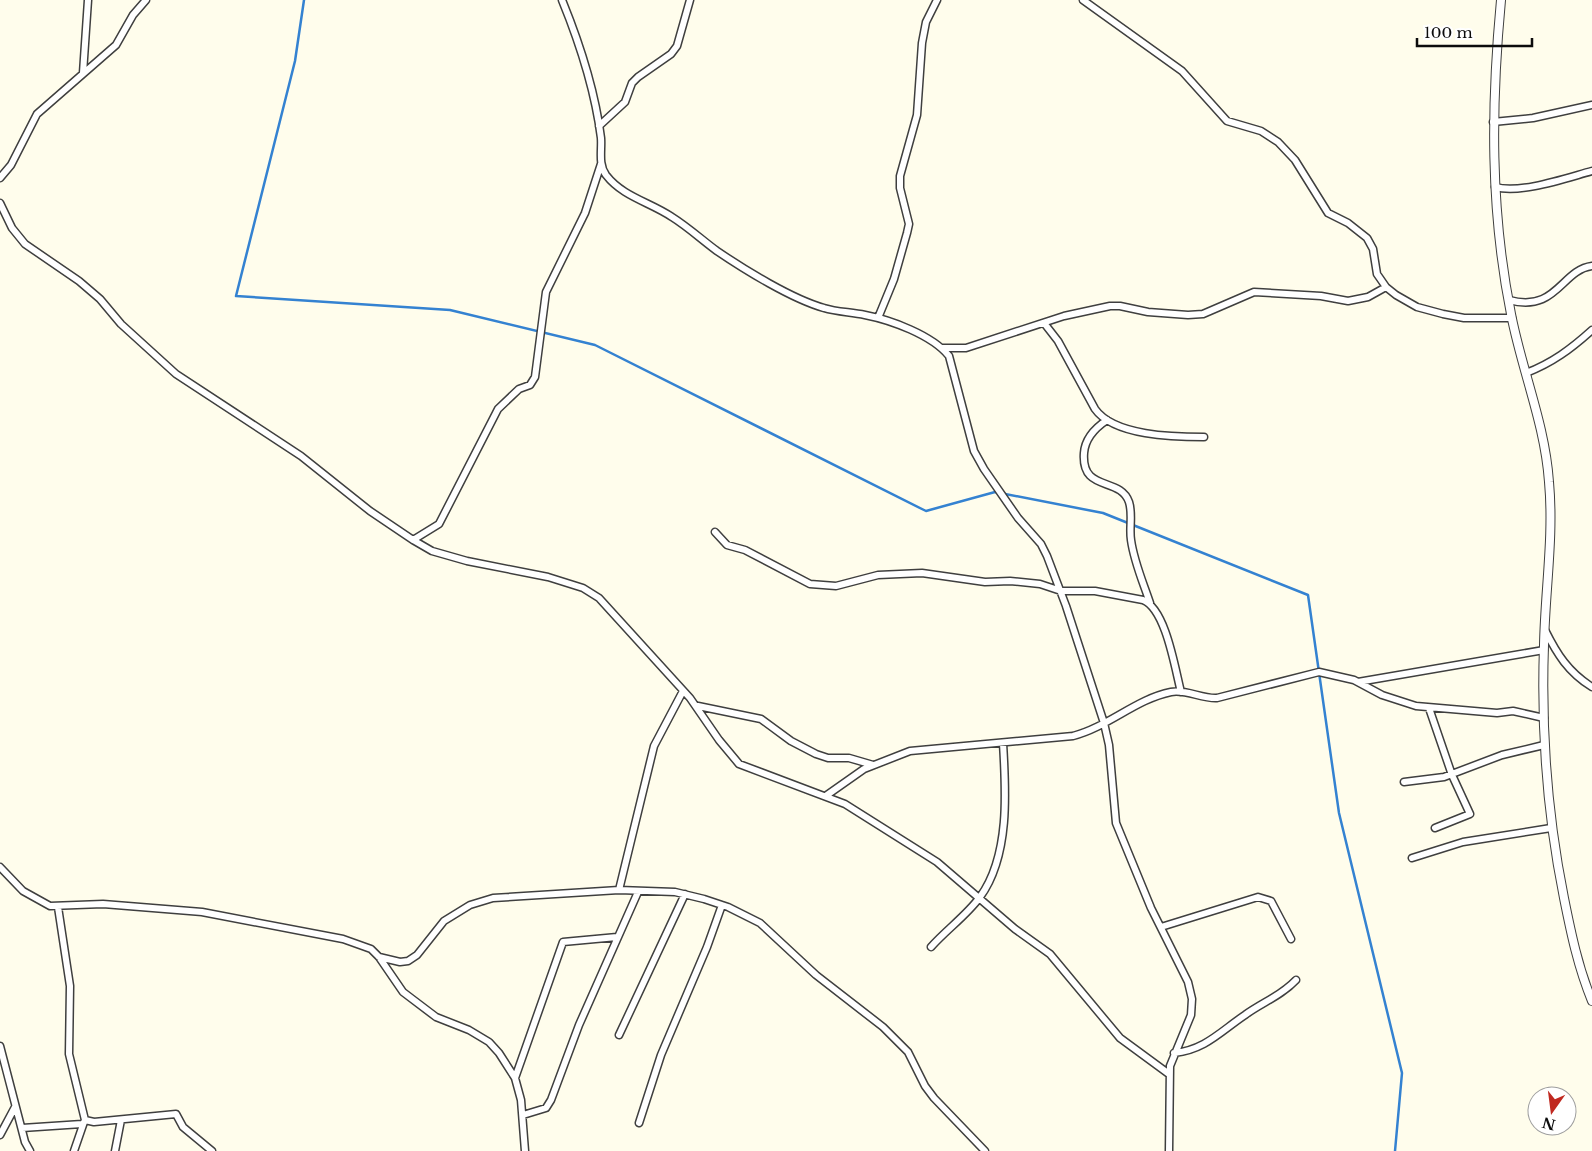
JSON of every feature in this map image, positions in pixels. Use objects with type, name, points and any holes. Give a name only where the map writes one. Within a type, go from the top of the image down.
[{"type":"street","points":[[83,74],[88,0]]},
{"type":"street","points":[[0,178],[11,165],[37,114],[116,45],[133,15],[146,0]]},
{"type":"street","points":[[562,0],[591,85],[599,126],[601,163],[605,173],[625,193],[669,215],[719,252],[779,287],[824,308],[878,318],[909,330],[942,348],[949,356],[974,451],[1009,505],[1041,544],[1061,591],[1104,724],[1109,746],[1116,823],[1128,856],[1188,982],[1192,999],[1191,1015],[1174,1052],[1169,1074],[1169,1151]]},
{"type":"street","points":[[599,126],[625,102],[632,83],[671,54],[677,46],[690,0]]},
{"type":"street","points":[[878,318],[894,278],[909,224],[900,188],[900,176],[916,115],[922,43],[926,22],[937,0]]},
{"type":"street","points":[[1083,0],[1182,71],[1227,121],[1261,131],[1278,142],[1295,160],[1328,213],[1348,223],[1367,238],[1373,249],[1377,274],[1386,287],[1407,302],[1427,311],[1464,318],[1512,318]]},
{"type":"street","points":[[1501,0],[1493,80],[1498,239],[1512,318],[1542,430],[1550,486],[1544,650],[1544,745],[1551,828],[1575,952],[1592,1001]]},
{"type":"street","points":[[1493,122],[1533,118],[1592,105]]},
{"type":"street","points":[[413,540],[439,524],[498,409],[519,390],[530,385],[535,377],[546,292],[585,213],[601,163]]},
{"type":"street","points":[[1495,187],[1505,190],[1521,188],[1592,171]]},
{"type":"street","points":[[0,203],[12,228],[25,244],[79,281],[100,299],[121,324],[176,374],[301,456],[370,511],[413,540],[432,551],[458,559],[548,578],[583,588],[599,598],[697,706],[719,740],[740,764],[773,778],[827,795],[860,812],[919,850],[980,898],[1015,929],[1050,954],[1120,1038],[1169,1074]]},
{"type":"street","points":[[1509,300],[1518,303],[1542,300],[1580,270],[1592,266]]},
{"type":"street","points":[[942,348],[966,348],[1044,323],[1116,306],[1148,312],[1203,314],[1254,292],[1321,296],[1348,301],[1368,297],[1386,287]]},
{"type":"street","points":[[1044,323],[1058,340],[1095,409],[1107,420],[1156,435],[1204,437]]},
{"type":"street","points":[[1526,374],[1564,355],[1592,330]]},
{"type":"street","points":[[1107,420],[1088,438],[1084,449],[1083,466],[1088,475],[1129,500],[1133,552],[1150,603],[1162,623],[1181,692]]},
{"type":"street","points":[[715,532],[727,545],[745,550],[810,584],[836,586],[878,575],[922,573],[985,582],[1010,581],[1040,584],[1061,591],[1103,592],[1150,603]]},
{"type":"street","points":[[1545,630],[1558,655],[1568,668],[1577,678],[1592,686]]},
{"type":"street","points":[[1358,682],[1544,650]]},
{"type":"street","points":[[827,795],[873,765],[910,751],[1073,736],[1092,730],[1156,697],[1172,691],[1206,698],[1217,698],[1319,672],[1334,674],[1358,682],[1387,697],[1428,708],[1453,708],[1497,713],[1513,711],[1544,718]]},
{"type":"street","points":[[619,890],[651,754],[683,691]]},
{"type":"street","points":[[697,706],[761,719],[791,741],[823,757],[849,758],[873,765]]},
{"type":"street","points":[[1428,708],[1469,816],[1435,828]]},
{"type":"street","points":[[931,946],[980,898],[992,876],[1006,813],[1003,743]]},
{"type":"street","points":[[1404,782],[1452,775],[1502,756],[1544,745]]},
{"type":"street","points":[[1412,858],[1463,842],[1551,828]]},
{"type":"street","points":[[0,867],[33,898],[58,907],[103,904],[202,912],[359,943],[372,949],[403,992],[436,1017],[469,1030],[489,1042],[515,1078],[523,1115],[525,1151]]},
{"type":"street","points":[[379,957],[400,962],[408,961],[417,955],[444,921],[470,905],[493,898],[619,890],[684,894],[722,905],[745,915],[765,927],[816,975],[895,1038],[916,1064],[925,1086],[985,1151]]},
{"type":"street","points":[[523,1115],[546,1108],[551,1100],[579,1025],[638,892]]},
{"type":"street","points":[[619,1035],[684,894]]},
{"type":"street","points":[[1161,927],[1258,897],[1271,901],[1291,939]]},
{"type":"street","points":[[639,1123],[664,1046],[707,947],[722,905]]},
{"type":"street","points":[[58,907],[70,986],[69,1054],[84,1122],[74,1151]]},
{"type":"street","points":[[515,1078],[563,942],[617,938]]},
{"type":"street","points":[[1174,1052],[1203,1046],[1245,1014],[1277,997],[1296,980]]},
{"type":"street","points":[[0,1051],[15,1107],[30,1151]]},
{"type":"street","points":[[0,1135],[15,1107]]},
{"type":"street","points":[[22,1128],[176,1114],[183,1127],[212,1151]]},
{"type":"street","points":[[115,1151],[121,1120]]},
{"type":"waterway","points":[[304,0],[295,61],[236,296],[450,310],[595,345],[926,511],[995,492],[1103,513],[1308,595],[1339,813],[1402,1073],[1395,1151]]}]
